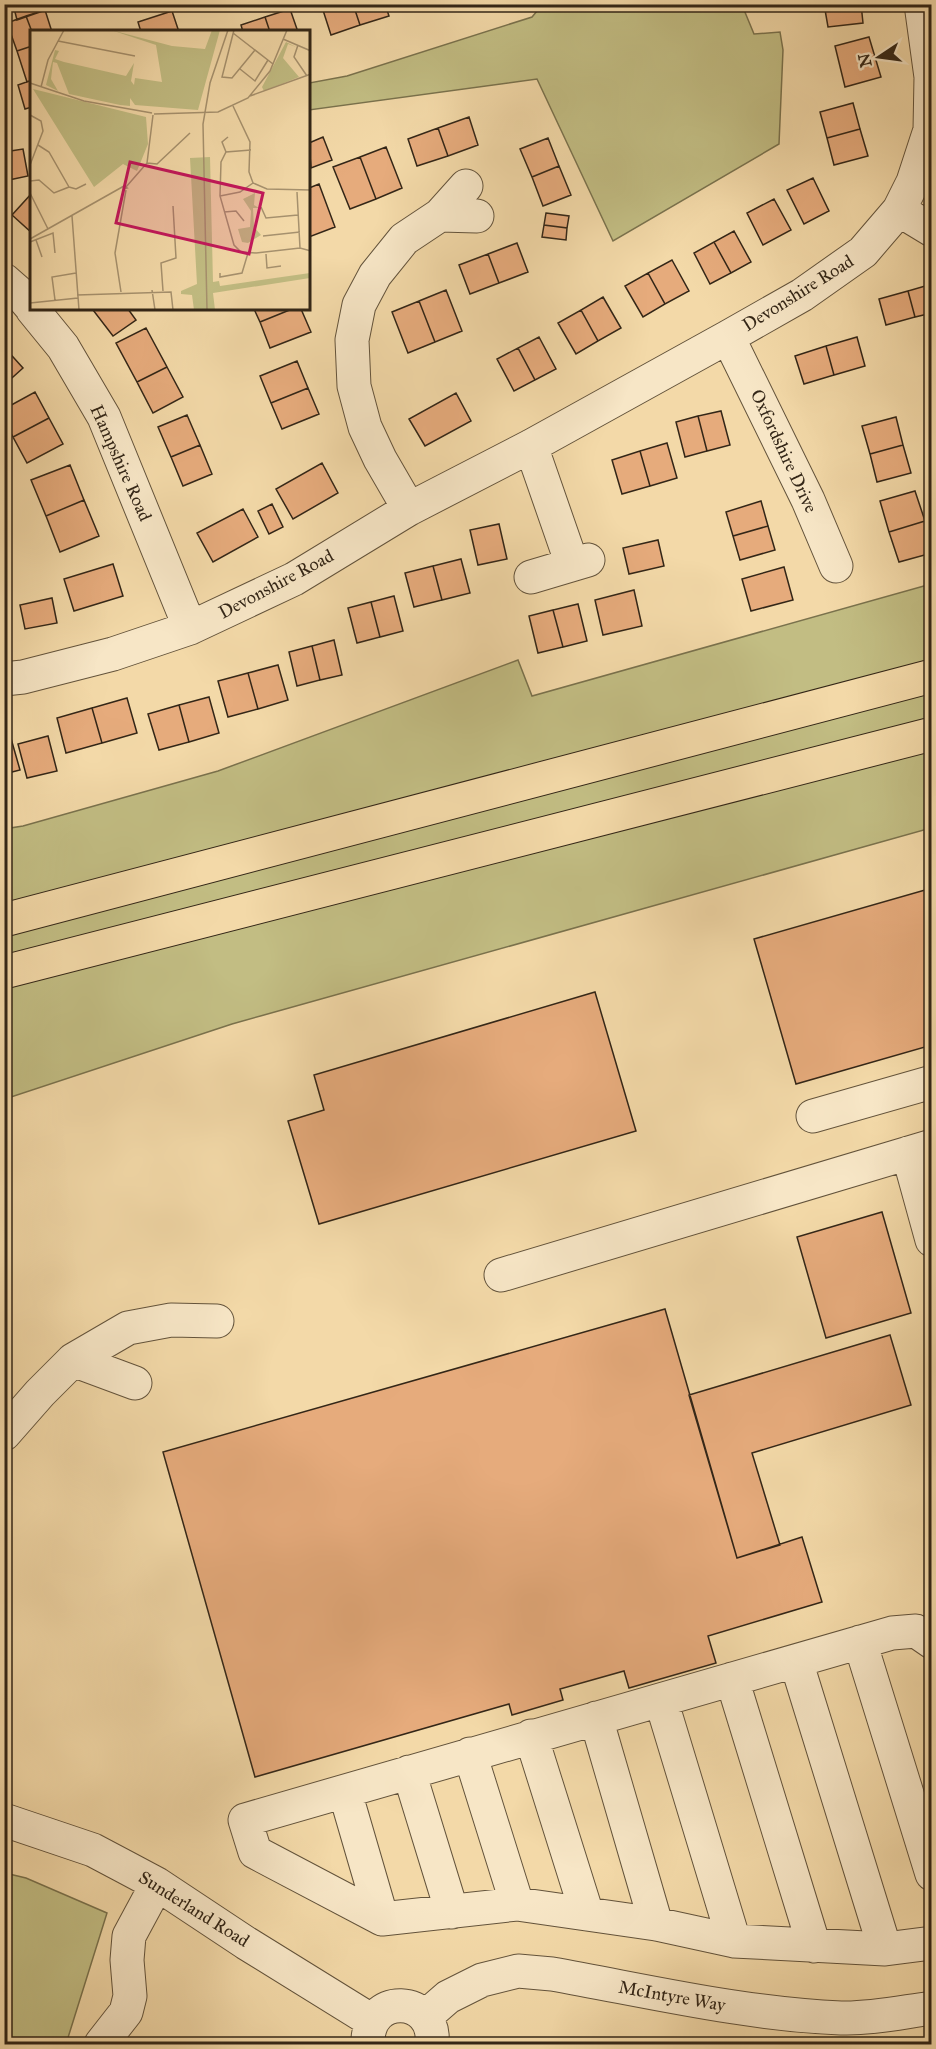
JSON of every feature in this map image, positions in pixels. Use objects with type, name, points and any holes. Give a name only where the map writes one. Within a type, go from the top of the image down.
[{"type":"highway","points":[[4,920],[932,676]]},
{"type":"highway","points":[[4,972],[932,734]]},
{"type":"street","name":"Devonshire Road","points":[[4,679],[23,677],[113,654],[190,628],[294,579],[409,509],[531,446],[728,337],[802,294],[863,252],[899,210],[913,182],[930,130],[931,77],[926,15]]},
{"type":"street","points":[[409,509],[380,459],[365,427],[354,386],[352,340],[359,305],[375,274],[404,239],[440,215],[466,186]]},
{"type":"street","points":[[899,210],[932,230]]},
{"type":"street","points":[[440,215],[477,216]]},
{"type":"street","name":"Hampshire Road","points":[[4,280],[30,306]]},
{"type":"street","name":"Hampshire Road","points":[[33,310],[63,347],[104,417],[190,628]]},
{"type":"street","name":"Oxfordshire Drive","points":[[728,337],[808,500],[836,566]]},
{"type":"street","points":[[531,446],[580,562],[531,577]]},
{"type":"street","points":[[813,1116],[932,1082]]},
{"type":"street","points":[[501,1275],[920,1150],[932,1240]]},
{"type":"street","points":[[4,1434],[73,1360],[128,1328],[171,1320],[217,1321]]},
{"type":"street","points":[[73,1360],[135,1383]]},
{"type":"street","points":[[932,1642],[916,1631],[892,1633],[245,1820],[255,1852],[382,1920],[517,1904],[656,1924],[734,1941],[885,1949],[932,1943]]},
{"type":"street","points":[[860,1642],[932,1874]]},
{"type":"street","points":[[796,1661],[885,1949]]},
{"type":"street","points":[[732,1679],[814,1946]]},
{"type":"street","points":[[661,1700],[734,1941]]},
{"type":"street","points":[[596,1718],[656,1924]]},
{"type":"street","points":[[531,1736],[587,1914]]},
{"type":"street","points":[[470,1754],[517,1904]]},
{"type":"street","points":[[409,1772],[452,1912]]},
{"type":"street","points":[[345,1792],[382,1920]]},
{"type":"street","name":"Sunderland Road","points":[[4,1820],[93,1850],[157,1884],[246,1943],[370,2033]]},
{"type":"street","points":[[101,2044],[126,2012],[130,1996],[127,1960],[129,1936],[157,1884]]},
{"type":"street","name":"McIntyre Way","points":[[428,2031],[448,1997],[482,1980],[518,1971],[552,1974],[753,2010],[845,2031],[879,2016],[932,2008]]},
{"type":"street","points":[[370,2033],[380,2012],[392,2006],[404,2005],[416,2009],[428,2031]]},
{"type":"shaded area","points":[[542,5],[742,5],[754,34],[780,32],[783,50],[779,144],[613,241],[537,79],[310,110],[310,83],[347,76],[532,17]]},
{"type":"shaded area","points":[[931,584],[931,828],[232,1024],[5,1099],[4,829],[23,826],[218,771],[518,660],[532,696]]},
{"type":"shaded area","points":[[5,1873],[26,1878],[107,1913],[66,2044],[5,2044]]},
{"type":"building","points":[[13,4],[34,4],[37,13],[17,20]]},
{"type":"building","points":[[34,4],[54,4],[55,7],[37,13]]},
{"type":"building","points":[[321,4],[353,4],[360,25],[331,35]]},
{"type":"building","points":[[353,4],[385,4],[389,16],[360,25]]},
{"type":"building","points":[[824,4],[861,4],[863,23],[828,27]]},
{"type":"building","points":[[290,9],[297,30],[269,30],[265,17]]},
{"type":"building","points":[[45,10],[51,30],[31,30],[26,16]]},
{"type":"building","points":[[172,11],[178,30],[140,30],[138,22]]},
{"type":"building","points":[[26,16],[31,30],[30,47],[17,51],[7,23]]},
{"type":"building","points":[[265,17],[269,30],[242,30],[241,25]]},
{"type":"building","points":[[869,37],[881,77],[845,87],[835,46]]},
{"type":"building","points":[[30,47],[30,81],[27,82],[17,51]]},
{"type":"building","points":[[30,81],[30,108],[25,109],[18,85]]},
{"type":"building","points":[[853,103],[860,129],[827,138],[820,112]]},
{"type":"building","points":[[469,117],[478,145],[448,156],[438,128]]},
{"type":"building","points":[[438,128],[448,156],[417,166],[408,139]]},
{"type":"building","points":[[860,129],[868,156],[834,165],[827,138]]},
{"type":"building","points":[[323,137],[332,160],[311,168],[310,143]]},
{"type":"building","points":[[548,138],[559,166],[532,177],[520,149]]},
{"type":"building","points":[[386,147],[402,188],[376,199],[360,157]]},
{"type":"building","points":[[23,149],[28,176],[4,181],[4,152]]},
{"type":"building","points":[[360,157],[376,199],[350,209],[333,167]]},
{"type":"building","points":[[559,166],[571,195],[543,206],[532,177]]},
{"type":"building","points":[[813,178],[829,211],[804,224],[787,190]]},
{"type":"building","points":[[319,184],[335,227],[310,237],[310,188]]},
{"type":"building","points":[[30,195],[30,231],[12,215]]},
{"type":"building","points":[[774,199],[791,230],[763,245],[747,213]]},
{"type":"building","points":[[546,213],[569,216],[567,228],[544,225]]},
{"type":"building","points":[[544,225],[567,228],[566,240],[542,237]]},
{"type":"building","points":[[734,231],[751,262],[731,273],[714,242]]},
{"type":"building","points":[[714,242],[731,273],[710,284],[694,253]]},
{"type":"building","points":[[517,243],[528,272],[499,283],[488,254]]},
{"type":"building","points":[[488,254],[499,283],[470,294],[459,265]]},
{"type":"building","points":[[672,260],[689,291],[665,304],[648,273]]},
{"type":"building","points":[[648,273],[665,304],[643,317],[625,286]]},
{"type":"building","points":[[932,284],[932,313],[915,317],[908,291]]},
{"type":"building","points":[[446,290],[462,331],[435,342],[419,301]]},
{"type":"building","points":[[908,291],[915,317],[886,325],[879,299]]},
{"type":"building","points":[[603,297],[621,328],[598,341],[581,310]]},
{"type":"building","points":[[419,301],[435,342],[408,353],[392,312]]},
{"type":"building","points":[[93,310],[129,310],[136,320],[113,336]]},
{"type":"building","points":[[254,310],[290,310],[260,322]]},
{"type":"building","points":[[290,310],[301,310],[311,332],[270,348],[260,322]]},
{"type":"building","points":[[581,310],[598,341],[576,354],[558,323]]},
{"type":"building","points":[[146,328],[167,367],[137,382],[116,343]]},
{"type":"building","points":[[539,337],[556,369],[535,380],[518,348]]},
{"type":"building","points":[[857,337],[865,366],[834,375],[826,346]]},
{"type":"building","points":[[826,346],[834,375],[804,384],[795,356]]},
{"type":"building","points":[[4,347],[23,368],[4,385]]},
{"type":"building","points":[[518,348],[535,380],[514,391],[497,359]]},
{"type":"building","points":[[297,361],[308,388],[271,403],[260,376]]},
{"type":"building","points":[[167,367],[183,397],[153,413],[137,382]]},
{"type":"building","points":[[308,388],[319,414],[282,429],[271,403]]},
{"type":"building","points":[[35,392],[49,418],[13,437],[4,420],[4,409]]},
{"type":"building","points":[[456,393],[471,421],[425,446],[409,419]]},
{"type":"building","points":[[721,411],[730,445],[707,451],[698,416]]},
{"type":"building","points":[[187,415],[200,445],[171,457],[158,427]]},
{"type":"building","points":[[698,416],[707,451],[685,457],[676,422]]},
{"type":"building","points":[[896,417],[903,445],[870,454],[862,426]]},
{"type":"building","points":[[49,418],[63,444],[27,463],[13,437]]},
{"type":"building","points":[[667,443],[677,478],[650,486],[640,451]]},
{"type":"building","points":[[200,445],[212,474],[183,486],[171,457]]},
{"type":"building","points":[[903,445],[911,473],[877,482],[870,454]]},
{"type":"building","points":[[640,451],[650,486],[622,494],[612,460]]},
{"type":"building","points":[[322,463],[338,493],[293,519],[276,489]]},
{"type":"building","points":[[70,465],[84,500],[46,516],[31,480]]},
{"type":"building","points":[[915,491],[925,521],[889,532],[880,501]]},
{"type":"building","points":[[84,500],[99,536],[60,552],[46,516]]},
{"type":"building","points":[[761,501],[768,526],[733,536],[726,512]]},
{"type":"building","points":[[272,504],[283,527],[269,534],[258,511]]},
{"type":"building","points":[[243,509],[258,537],[213,562],[197,533]]},
{"type":"building","points":[[925,521],[932,553],[899,562],[889,532]]},
{"type":"building","points":[[499,524],[507,559],[478,565],[470,530]]},
{"type":"building","points":[[768,526],[775,550],[740,560],[733,536]]},
{"type":"building","points":[[658,540],[664,566],[629,574],[623,548]]},
{"type":"building","points":[[461,559],[470,593],[442,600],[433,566]]},
{"type":"building","points":[[113,564],[123,596],[74,611],[64,579]]},
{"type":"building","points":[[433,566],[442,600],[414,607],[405,573]]},
{"type":"building","points":[[784,567],[793,600],[751,611],[742,579]]},
{"type":"building","points":[[634,590],[642,626],[603,635],[595,600]]},
{"type":"building","points":[[394,596],[403,631],[380,637],[371,602]]},
{"type":"building","points":[[52,598],[57,623],[25,629],[20,605]]},
{"type":"building","points":[[371,602],[380,637],[357,643],[348,608]]},
{"type":"building","points":[[578,604],[587,641],[563,647],[553,610]]},
{"type":"building","points":[[553,610],[563,647],[538,653],[529,616]]},
{"type":"building","points":[[334,640],[342,675],[320,680],[312,646]]},
{"type":"building","points":[[312,646],[320,680],[297,686],[289,652]]},
{"type":"building","points":[[278,665],[288,700],[258,709],[248,673]]},
{"type":"building","points":[[248,673],[258,709],[228,717],[218,681]]},
{"type":"building","points":[[209,697],[219,733],[189,742],[179,705]]},
{"type":"building","points":[[127,698],[137,733],[102,743],[92,708]]},
{"type":"building","points":[[179,705],[189,742],[159,750],[148,714]]},
{"type":"building","points":[[92,708],[102,743],[66,753],[57,718]]},
{"type":"building","points":[[10,735],[20,770],[4,774],[4,736]]},
{"type":"building","points":[[48,736],[57,771],[27,778],[18,744]]},
{"type":"building","points":[[932,888],[932,1045],[796,1084],[754,939]]},
{"type":"building","points":[[595,992],[636,1131],[319,1224],[288,1121],[324,1110],[314,1075]]},
{"type":"building","points":[[882,1212],[911,1313],[826,1338],[797,1237]]},
{"type":"building","points":[[665,1309],[737,1558],[802,1537],[822,1602],[708,1636],[716,1663],[629,1688],[624,1671],[560,1689],[563,1700],[512,1715],[509,1704],[255,1777],[163,1452]]},
{"type":"building","points":[[890,1335],[911,1405],[752,1453],[780,1545],[737,1558],[689,1395]]}]
